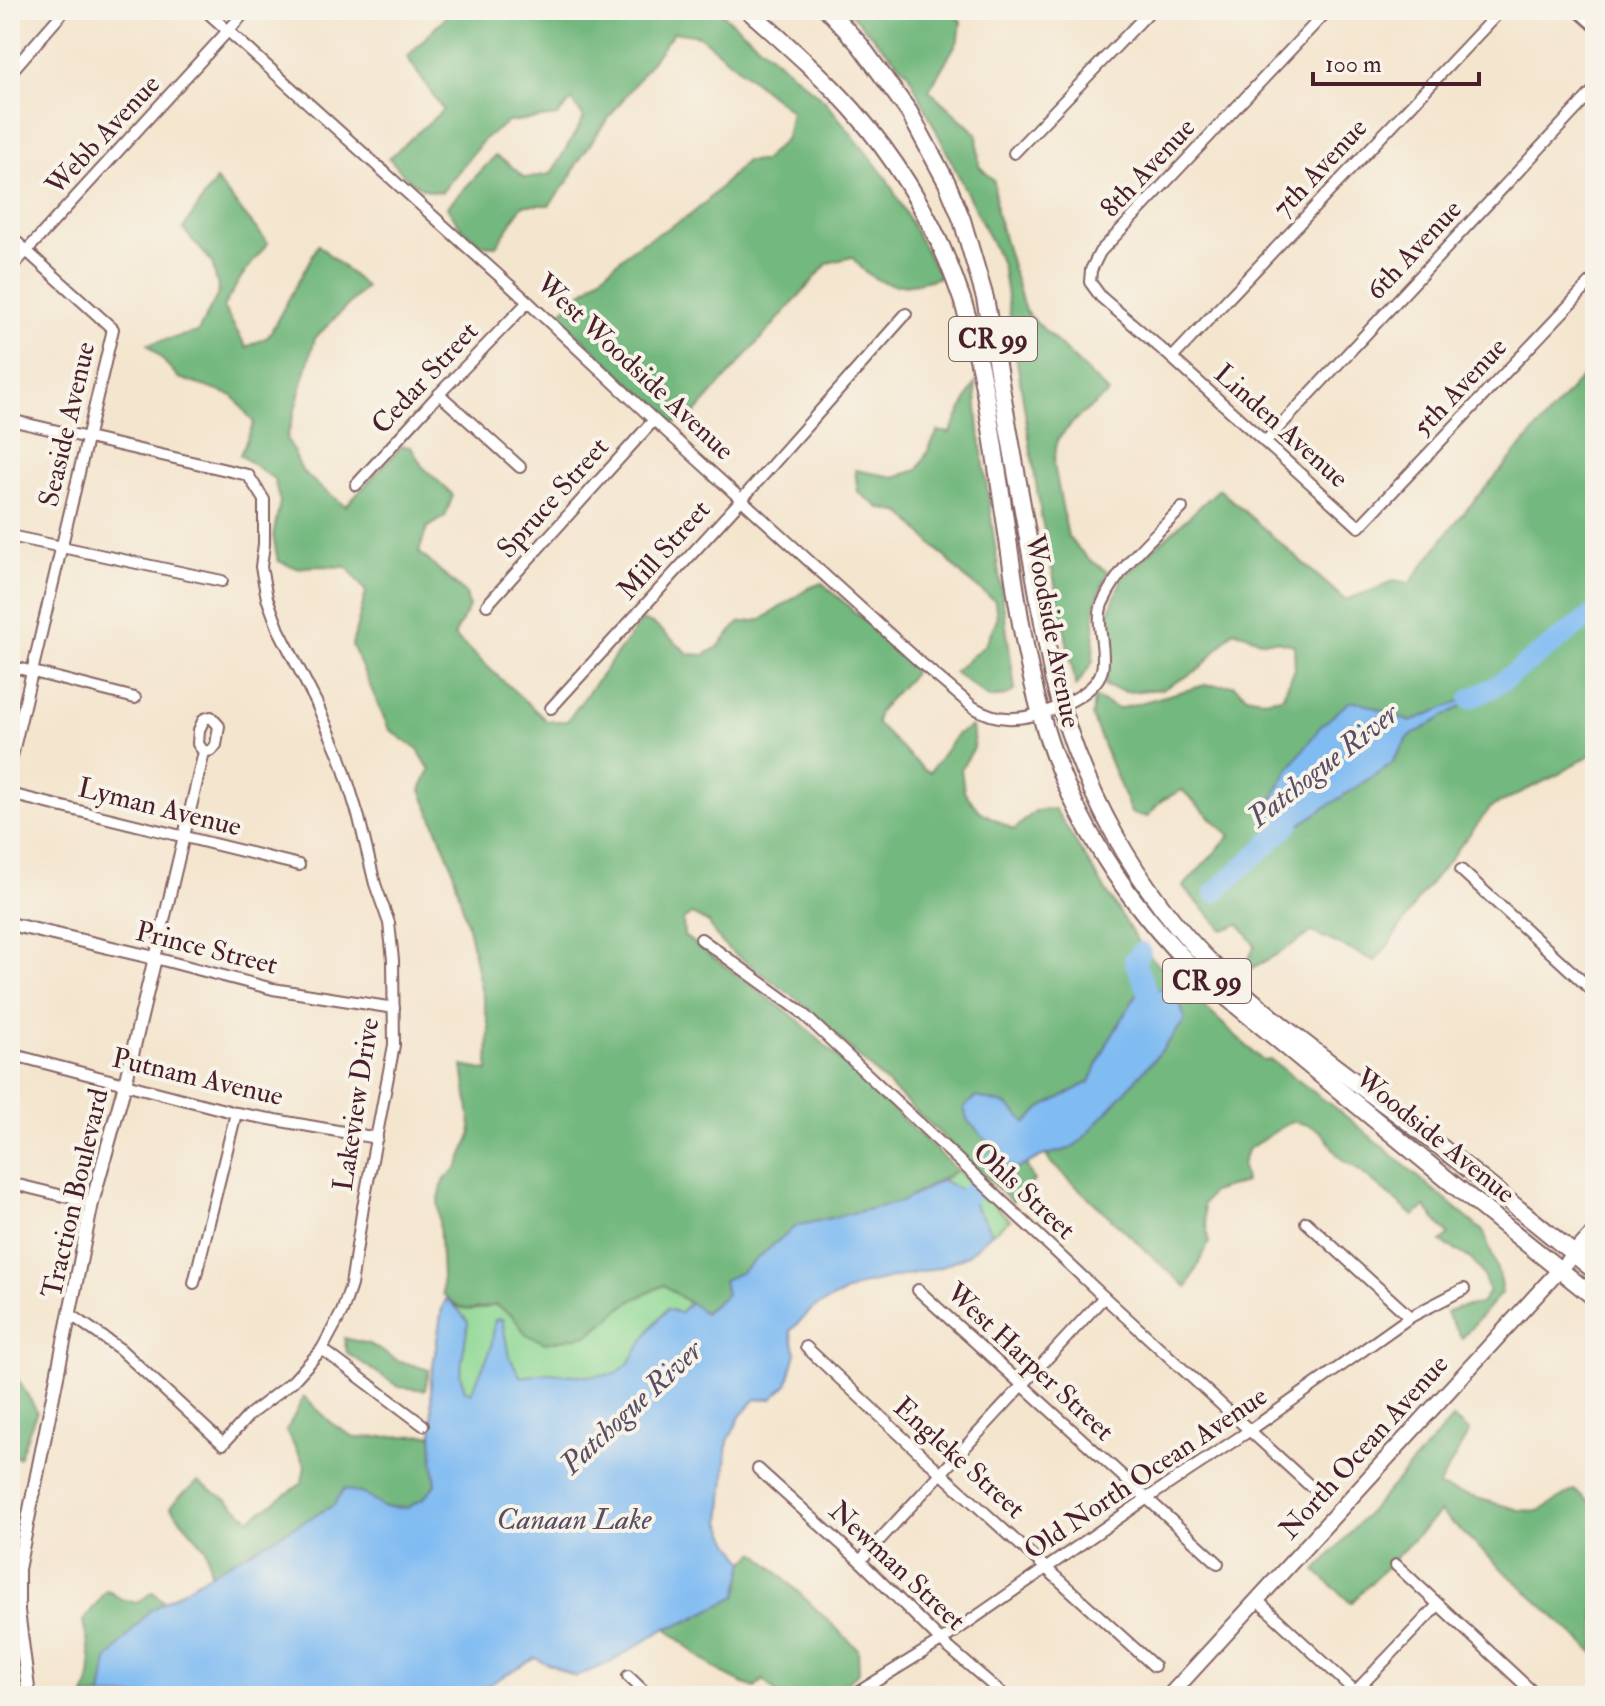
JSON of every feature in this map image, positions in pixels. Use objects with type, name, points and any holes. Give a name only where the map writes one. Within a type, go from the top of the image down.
[{"type":"main road","name":"Woodside Avenue","points":[[748,10],[826,81],[878,141],[922,208],[955,278],[979,357],[1033,683],[1128,858],[1195,946],[1261,1008],[1574,1254]]},
{"type":"main road","name":"Woodside Avenue","points":[[828,10],[860,45],[909,112],[947,183],[966,233],[985,298],[1053,678],[1050,710],[1059,767],[1089,833],[1134,901],[1201,976],[1560,1270]]},
{"type":"main road","name":"North Ocean Avenue","points":[[1169,1696],[1595,1231]]},
{"type":"main road","name":"CR 99","points":[[1574,1254],[1595,1271]]},
{"type":"main road","name":"CR 99","points":[[1560,1270],[1595,1298]]},
{"type":"street","points":[[10,73],[65,10]]},
{"type":"street","name":"West Woodside Avenue","points":[[205,10],[973,707],[1001,718],[1019,718],[1050,710]]},
{"type":"street","name":"Webb Avenue","points":[[10,269],[247,10]]},
{"type":"street","points":[[1014,153],[1151,10]]},
{"type":"street","name":"8th Avenue","points":[[1172,358],[1101,297],[1090,282],[1091,270],[1100,252],[1328,10]]},
{"type":"street","name":"7th Avenue","points":[[1172,358],[1501,10]]},
{"type":"street","points":[[1577,10],[1595,26]]},
{"type":"street","name":"6th Avenue","points":[[1265,442],[1595,89]]},
{"type":"street","points":[[10,236],[27,251]]},
{"type":"street","name":"Seaside Avenue","points":[[10,765],[113,329],[27,251]]},
{"type":"street","name":"5th Avenue","points":[[1359,527],[1595,278]]},
{"type":"street","name":"Cedar Street","points":[[356,485],[528,302]]},
{"type":"street","name":"Mill Street","points":[[551,708],[906,314]]},
{"type":"street","name":"Linden Avenue","points":[[1172,358],[1359,527]]},
{"type":"street","points":[[439,394],[520,467]]},
{"type":"street","points":[[10,420],[87,439]]},
{"type":"street","name":"Spruce Street","points":[[487,605],[654,420]]},
{"type":"street","name":"Lakeview Drive","points":[[70,1314],[120,1349],[223,1444],[249,1415],[293,1381],[322,1349],[342,1312],[351,1285],[394,1045],[393,960],[389,923],[340,757],[279,630],[267,598],[261,567],[264,500],[248,475],[87,439]]},
{"type":"street","points":[[1050,710],[1096,683],[1103,656],[1101,606],[1121,570],[1182,508]]},
{"type":"street","points":[[10,536],[222,581]]},
{"type":"street","points":[[10,666],[135,698]]},
{"type":"street","name":"Traction Boulevard","points":[[29,1696],[14,1568],[92,1203],[125,1084],[204,752]]},
{"type":"street","name":"Lyman Avenue","points":[[10,794],[299,865]]},
{"type":"street","points":[[1461,870],[1595,993]]},
{"type":"street","name":"Prince Street","points":[[10,924],[273,989],[394,1008]]},
{"type":"street","name":"Ohls Street","points":[[701,939],[799,1010],[1309,1485]]},
{"type":"street","name":"Putnam Avenue","points":[[10,1054],[236,1113],[377,1138]]},
{"type":"street","points":[[194,1283],[236,1113]]},
{"type":"street","points":[[10,1183],[92,1203]]},
{"type":"street","points":[[1306,1222],[1410,1317]]},
{"type":"street","name":"Old North Ocean Avenue","points":[[852,1696],[941,1641],[1410,1317],[1464,1289]]},
{"type":"street","name":"West Harper Street","points":[[918,1290],[1218,1563]]},
{"type":"street","points":[[860,1561],[1104,1297]]},
{"type":"street","name":"Engleke Street","points":[[806,1347],[1154,1666]]},
{"type":"street","points":[[322,1349],[423,1425]]},
{"type":"street","name":"Newman Street","points":[[758,1469],[860,1561],[941,1641],[1005,1696]]},
{"type":"street","points":[[1396,1565],[1537,1696]]},
{"type":"street","points":[[1257,1600],[1355,1694],[1438,1605]]},
{"type":"street","points":[[628,1676],[649,1696]]},
{"type":"green space","points":[[452,10],[718,10],[826,102],[887,179],[940,277],[914,284],[892,284],[871,276],[852,257],[828,263],[690,419],[673,423],[557,315],[633,248],[689,216],[705,203],[746,161],[763,161],[786,138],[791,111],[699,36],[674,32],[599,131],[569,180],[549,205],[523,205],[496,246],[481,245],[462,229],[447,207],[495,156],[525,178],[551,174],[584,118],[572,100],[557,116],[508,122],[485,138],[442,192],[425,189],[412,182],[389,158],[443,110],[407,57]]},
{"type":"green space","points":[[847,10],[948,10],[961,21],[959,39],[929,90],[977,134],[979,166],[994,181],[996,211],[1025,311],[1109,393],[1076,419],[1057,440],[1054,465],[1068,537],[1087,558],[1108,572],[1095,603],[1093,662],[1076,686],[1041,515],[1002,264],[908,73]]},
{"type":"green space","points":[[216,180],[268,243],[223,307],[246,347],[268,337],[318,245],[366,287],[315,338],[287,438],[302,471],[346,506],[402,446],[411,447],[422,466],[453,495],[445,517],[427,528],[419,552],[466,594],[469,607],[454,636],[547,721],[567,721],[642,620],[655,625],[689,654],[704,655],[718,647],[739,623],[761,620],[809,588],[822,583],[915,665],[913,674],[879,711],[876,723],[924,770],[930,772],[957,734],[972,726],[974,748],[961,769],[964,791],[979,811],[1014,830],[1035,811],[1055,809],[1143,950],[1263,1061],[1271,1060],[1348,1118],[1484,1232],[1502,1284],[1501,1293],[1462,1338],[1446,1313],[1481,1304],[1489,1291],[1477,1265],[1441,1242],[1449,1235],[1425,1207],[1414,1216],[1354,1166],[1341,1159],[1322,1133],[1311,1126],[1291,1121],[1247,1150],[1242,1165],[1245,1182],[1212,1192],[1203,1205],[1209,1243],[1187,1288],[1050,1162],[1046,1155],[1069,1149],[1137,994],[1107,1044],[1090,1082],[1041,1108],[1027,1123],[1007,1105],[977,1097],[964,1107],[1014,1170],[1026,1164],[1034,1181],[1012,1202],[801,1002],[728,949],[709,923],[692,914],[683,920],[684,936],[798,1020],[957,1170],[901,1202],[796,1226],[740,1273],[724,1280],[726,1295],[703,1313],[664,1285],[629,1302],[588,1335],[545,1343],[526,1334],[513,1316],[496,1305],[479,1309],[462,1308],[443,1294],[438,1203],[443,1181],[458,1167],[472,1133],[463,1066],[488,1071],[489,1027],[451,863],[421,790],[430,770],[418,750],[389,729],[352,645],[366,592],[347,567],[297,568],[278,561],[273,536],[280,502],[274,479],[240,455],[254,423],[233,396],[179,378],[148,344],[198,332],[219,292],[212,262],[183,229]]},
{"type":"green space","points":[[1595,362],[1595,752],[1559,774],[1491,807],[1419,898],[1375,961],[1312,932],[1243,973],[1255,945],[1239,924],[1223,930],[1183,887],[1230,836],[1182,790],[1162,800],[1147,817],[1131,813],[1092,717],[1094,697],[1118,709],[1205,685],[1233,685],[1247,696],[1264,700],[1282,697],[1295,669],[1294,645],[1261,641],[1234,630],[1200,669],[1163,689],[1126,692],[1105,686],[1113,633],[1109,612],[1122,578],[1219,489],[1345,600],[1394,580],[1410,583],[1455,523]],"holes":[[[1485,692],[1409,737],[1391,764],[1299,825],[1361,702],[1410,722]]]},
{"type":"green space","points":[[975,383],[1015,690],[1006,696],[989,698],[954,672],[985,645],[997,619],[995,601],[964,577],[902,513],[880,508],[858,492],[855,470],[894,477],[918,470],[938,431],[950,433]]},
{"type":"green space","points":[[957,1170],[1010,1220],[992,1233],[968,1195],[942,1180]]},
{"type":"green space","points":[[664,1284],[703,1313],[703,1334],[101,1696],[211,1573],[334,1505],[433,1461],[431,1380],[442,1308],[447,1298],[465,1309],[496,1305],[513,1316],[526,1334],[588,1335],[629,1302]]},
{"type":"green space","points":[[344,1338],[369,1344],[397,1360],[429,1370],[425,1390],[399,1387],[347,1353]]},
{"type":"green space","points":[[10,1372],[37,1411],[19,1458],[10,1455]]},
{"type":"green space","points":[[304,1397],[334,1425],[355,1438],[432,1435],[436,1484],[423,1499],[407,1508],[383,1507],[364,1494],[334,1505],[211,1573],[206,1548],[170,1507],[198,1482],[250,1519],[302,1483],[305,1465],[286,1431]]},
{"type":"green space","points":[[1453,1418],[1469,1432],[1438,1487],[1519,1510],[1539,1511],[1574,1490],[1595,1506],[1595,1654],[1440,1512],[1351,1603],[1316,1571]]},
{"type":"green space","points":[[756,1552],[858,1649],[859,1672],[839,1688],[822,1694],[779,1696],[763,1680],[755,1688],[718,1670],[666,1628],[686,1622],[737,1596],[745,1561]]},
{"type":"green space","points":[[107,1590],[121,1599],[137,1603],[153,1592],[164,1602],[148,1612],[108,1660],[101,1696],[84,1696],[91,1667],[83,1621]]},
{"type":"water","points":[[1492,688],[1409,737],[1391,764],[1269,842],[1266,811],[1288,770],[1321,726],[1349,702],[1361,702],[1410,722]]},
{"type":"water","points":[[1164,988],[1180,1002],[1185,1020],[1081,1141],[1069,1149],[1042,1156],[1015,1170],[967,1120],[964,1107],[977,1097],[1007,1105],[1027,1123],[1041,1108],[1090,1082],[1107,1044],[1137,994]]},
{"type":"water","name":"Canaan Lake","points":[[942,1180],[968,1195],[992,1233],[968,1255],[941,1267],[861,1285],[813,1308],[790,1331],[796,1353],[787,1385],[772,1399],[756,1399],[741,1415],[728,1441],[721,1522],[731,1543],[745,1561],[737,1596],[686,1622],[666,1628],[611,1662],[575,1677],[536,1658],[469,1696],[101,1696],[107,1660],[148,1612],[334,1505],[344,1489],[364,1494],[383,1507],[407,1508],[423,1499],[436,1484],[431,1380],[442,1308],[447,1298],[468,1322],[460,1374],[465,1390],[471,1393],[491,1349],[495,1320],[502,1319],[509,1356],[521,1377],[547,1373],[587,1376],[616,1374],[630,1362],[667,1309],[680,1313],[690,1302],[704,1313],[726,1295],[723,1280],[740,1273],[796,1226],[901,1202]]},
{"type":"waterway","name":"Patchogue River","points":[[1470,699],[1496,686],[1595,613]]},
{"type":"waterway","name":"Patchogue River","points":[[1214,893],[1290,824]]},
{"type":"waterway","name":"Patchogue River","points":[[1141,952],[1134,960],[1154,1006],[1148,1015]]},
{"type":"waterway","name":"Patchogue River","points":[[993,1163],[1026,1143]]},
{"type":"waterway","name":"Patchogue River","points":[[950,1213],[975,1188]]}]
